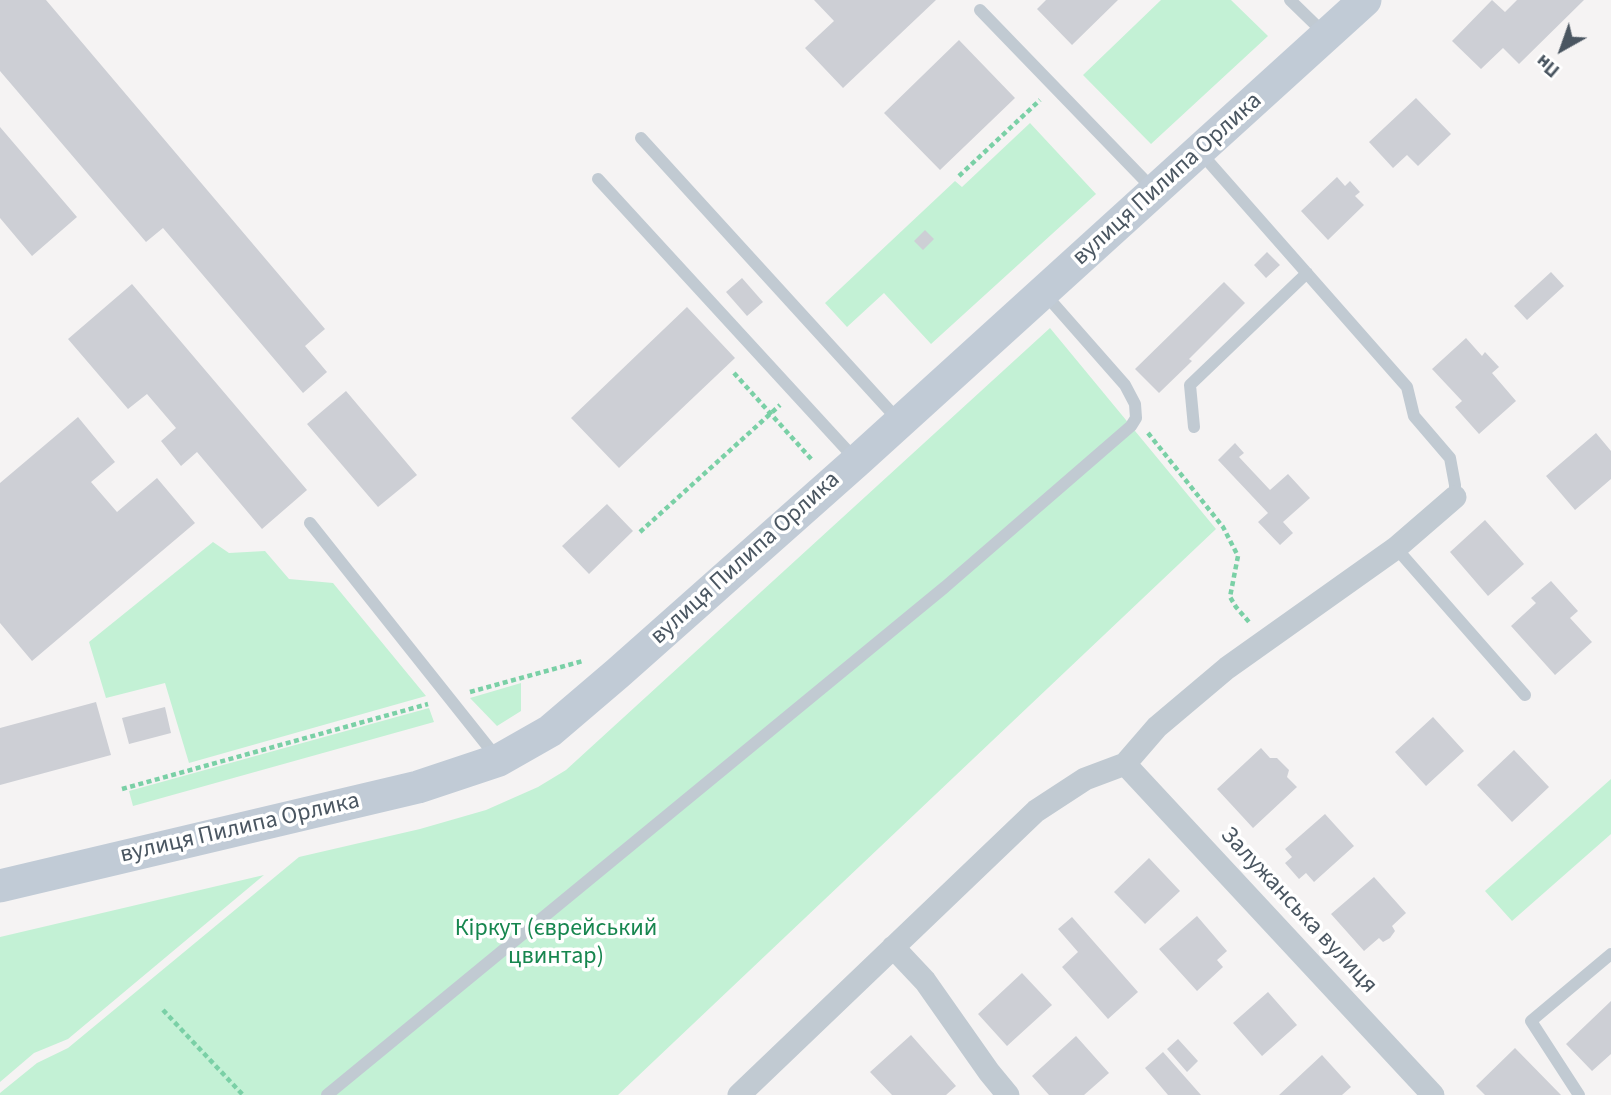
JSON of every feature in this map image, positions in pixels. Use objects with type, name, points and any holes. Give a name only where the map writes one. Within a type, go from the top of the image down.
[{"type":"main road","name":"вулиця Пилипа Орлика","points":[[0,886],[418,788],[499,760],[550,731],[618,673],[847,450],[900,422],[1365,0]]},
{"type":"street","points":[[739,1095],[1036,811],[1085,779],[1125,764],[1157,727],[1227,667],[1396,548],[1455,497]]},
{"type":"street","name":"Залужанська вулиця","points":[[1125,764],[1433,1095]]},
{"type":"street","points":[[892,947],[925,981],[1008,1095]]},
{"type":"lane","points":[[1290,0],[1326,35]]},
{"type":"lane","points":[[980,10],[1156,191]]},
{"type":"lane","points":[[641,138],[900,422]]},
{"type":"lane","points":[[1199,152],[1407,387],[1415,416],[1450,458],[1455,497]]},
{"type":"lane","points":[[598,179],[847,450]]},
{"type":"lane","points":[[1194,428],[1190,384],[1307,273]]},
{"type":"lane","points":[[327,1095],[934,596],[1131,426],[1136,418],[1135,404],[1125,386],[1043,293]]},
{"type":"lane","points":[[310,523],[499,760]]},
{"type":"lane","points":[[1396,548],[1525,695]]},
{"type":"lane","points":[[1578,1095],[1531,1021],[1611,954]]},
{"type":"path","points":[[959,176],[1054,86]]},
{"type":"path","points":[[734,373],[813,461],[847,450]]},
{"type":"path","points":[[640,532],[794,393]]},
{"type":"path","points":[[1136,418],[1223,527],[1237,556],[1230,597],[1265,641]]},
{"type":"path","points":[[122,789],[594,657]]},
{"type":"path","points":[[163,1010],[243,1095]]},
{"type":"green space","points":[[1161,0],[1231,0],[1268,36],[1151,144],[1083,75]]},
{"type":"green space","points":[[1030,123],[1096,194],[931,344],[884,293],[847,327],[825,303],[955,181],[962,187]]},
{"type":"green space","name":"Кіркут (єврейський цвинтар)","points":[[1050,328],[1216,529],[618,1095],[0,1095],[37,1063],[68,1048],[299,857],[420,829],[486,810],[538,787],[566,770]]},
{"type":"green space","points":[[213,542],[229,553],[265,551],[289,579],[333,583],[426,696],[189,763],[165,683],[106,698],[89,642]]},
{"type":"green space","points":[[521,683],[521,711],[497,726],[470,698]]},
{"type":"green space","points":[[429,708],[434,722],[133,806],[129,791]]},
{"type":"green space","points":[[1611,779],[1611,834],[1512,921],[1485,891]]},
{"type":"green space","points":[[264,875],[68,1039],[34,1053],[0,1082],[0,937]]},
{"type":"building","points":[[0,0],[46,0],[325,329],[305,346],[327,372],[303,393],[163,228],[146,242],[0,71]]},
{"type":"building","points":[[814,0],[936,0],[843,88],[805,48],[834,21]]},
{"type":"building","points":[[1046,0],[1118,0],[1072,45],[1037,9]]},
{"type":"building","points":[[1492,0],[1505,12],[1517,0],[1584,0],[1519,64],[1503,48],[1481,69],[1452,41]]},
{"type":"building","points":[[959,40],[1015,98],[940,170],[884,113]]},
{"type":"building","points":[[1416,98],[1451,134],[1418,166],[1407,155],[1393,168],[1369,142]]},
{"type":"building","points":[[0,127],[77,217],[32,256],[0,218]]},
{"type":"building","points":[[1337,177],[1345,186],[1350,181],[1360,192],[1355,196],[1364,205],[1328,240],[1301,211]]},
{"type":"building","points":[[925,230],[934,239],[923,250],[914,241]]},
{"type":"building","points":[[1267,252],[1280,265],[1266,278],[1254,265]]},
{"type":"building","points":[[1551,272],[1564,286],[1527,320],[1514,306]]},
{"type":"building","points":[[742,278],[763,302],[747,316],[726,292]]},
{"type":"building","points":[[1224,282],[1245,303],[1159,393],[1135,369]]},
{"type":"building","points":[[132,284],[307,490],[262,529],[197,452],[181,466],[161,441],[176,428],[147,394],[128,409],[68,339]]},
{"type":"building","points":[[687,307],[735,358],[619,468],[571,418]]},
{"type":"building","points":[[1466,338],[1482,356],[1485,352],[1499,367],[1492,373],[1516,401],[1479,434],[1455,407],[1462,401],[1432,369]]},
{"type":"building","points":[[346,391],[417,475],[378,507],[307,424]]},
{"type":"building","points":[[78,417],[115,462],[91,482],[117,512],[157,478],[195,523],[32,661],[0,623],[0,483]]},
{"type":"building","points":[[1596,433],[1611,451],[1611,479],[1575,510],[1546,476]]},
{"type":"building","points":[[1235,443],[1244,453],[1239,457],[1270,490],[1288,474],[1310,498],[1283,522],[1293,533],[1280,545],[1258,522],[1268,513],[1218,460]]},
{"type":"building","points":[[607,504],[633,531],[589,574],[562,546]]},
{"type":"building","points":[[1485,520],[1524,564],[1488,596],[1450,552]]},
{"type":"building","points":[[1551,581],[1578,611],[1570,618],[1592,642],[1555,675],[1511,626],[1536,603],[1531,598]]},
{"type":"building","points":[[96,702],[111,755],[0,785],[0,728]]},
{"type":"building","points":[[165,707],[171,733],[129,744],[122,718]]},
{"type":"building","points":[[1433,717],[1464,751],[1426,786],[1395,752]]},
{"type":"building","points":[[1261,748],[1270,758],[1277,758],[1289,770],[1287,777],[1297,787],[1253,828],[1217,789]]},
{"type":"building","points":[[1514,750],[1549,787],[1512,822],[1477,785]]},
{"type":"building","points":[[1325,814],[1354,846],[1314,882],[1306,873],[1299,879],[1285,863],[1292,857],[1285,849]]},
{"type":"building","points":[[1149,858],[1180,891],[1145,924],[1114,892]]},
{"type":"building","points":[[1374,877],[1406,913],[1392,926],[1395,931],[1390,938],[1383,942],[1379,938],[1364,951],[1331,914]]},
{"type":"building","points":[[1197,916],[1227,951],[1217,960],[1223,967],[1197,991],[1159,949]]},
{"type":"building","points":[[1072,917],[1138,992],[1108,1019],[1062,967],[1078,952],[1058,929]]},
{"type":"building","points":[[1022,973],[1052,1005],[1007,1046],[978,1014]]},
{"type":"building","points":[[1268,992],[1297,1025],[1262,1056],[1233,1023]]},
{"type":"building","points":[[1611,1001],[1611,1054],[1592,1071],[1566,1044]]},
{"type":"building","points":[[911,1035],[956,1086],[946,1095],[892,1095],[870,1072]]},
{"type":"building","points":[[1076,1036],[1109,1073],[1084,1095],[1049,1095],[1032,1076]]},
{"type":"building","points":[[1178,1039],[1198,1061],[1187,1072],[1167,1049]]},
{"type":"building","points":[[1515,1048],[1561,1095],[1485,1095],[1476,1086]]},
{"type":"building","points":[[1163,1052],[1201,1095],[1168,1095],[1145,1068]]},
{"type":"building","points":[[1322,1055],[1351,1087],[1342,1095],[1279,1095]]}]
